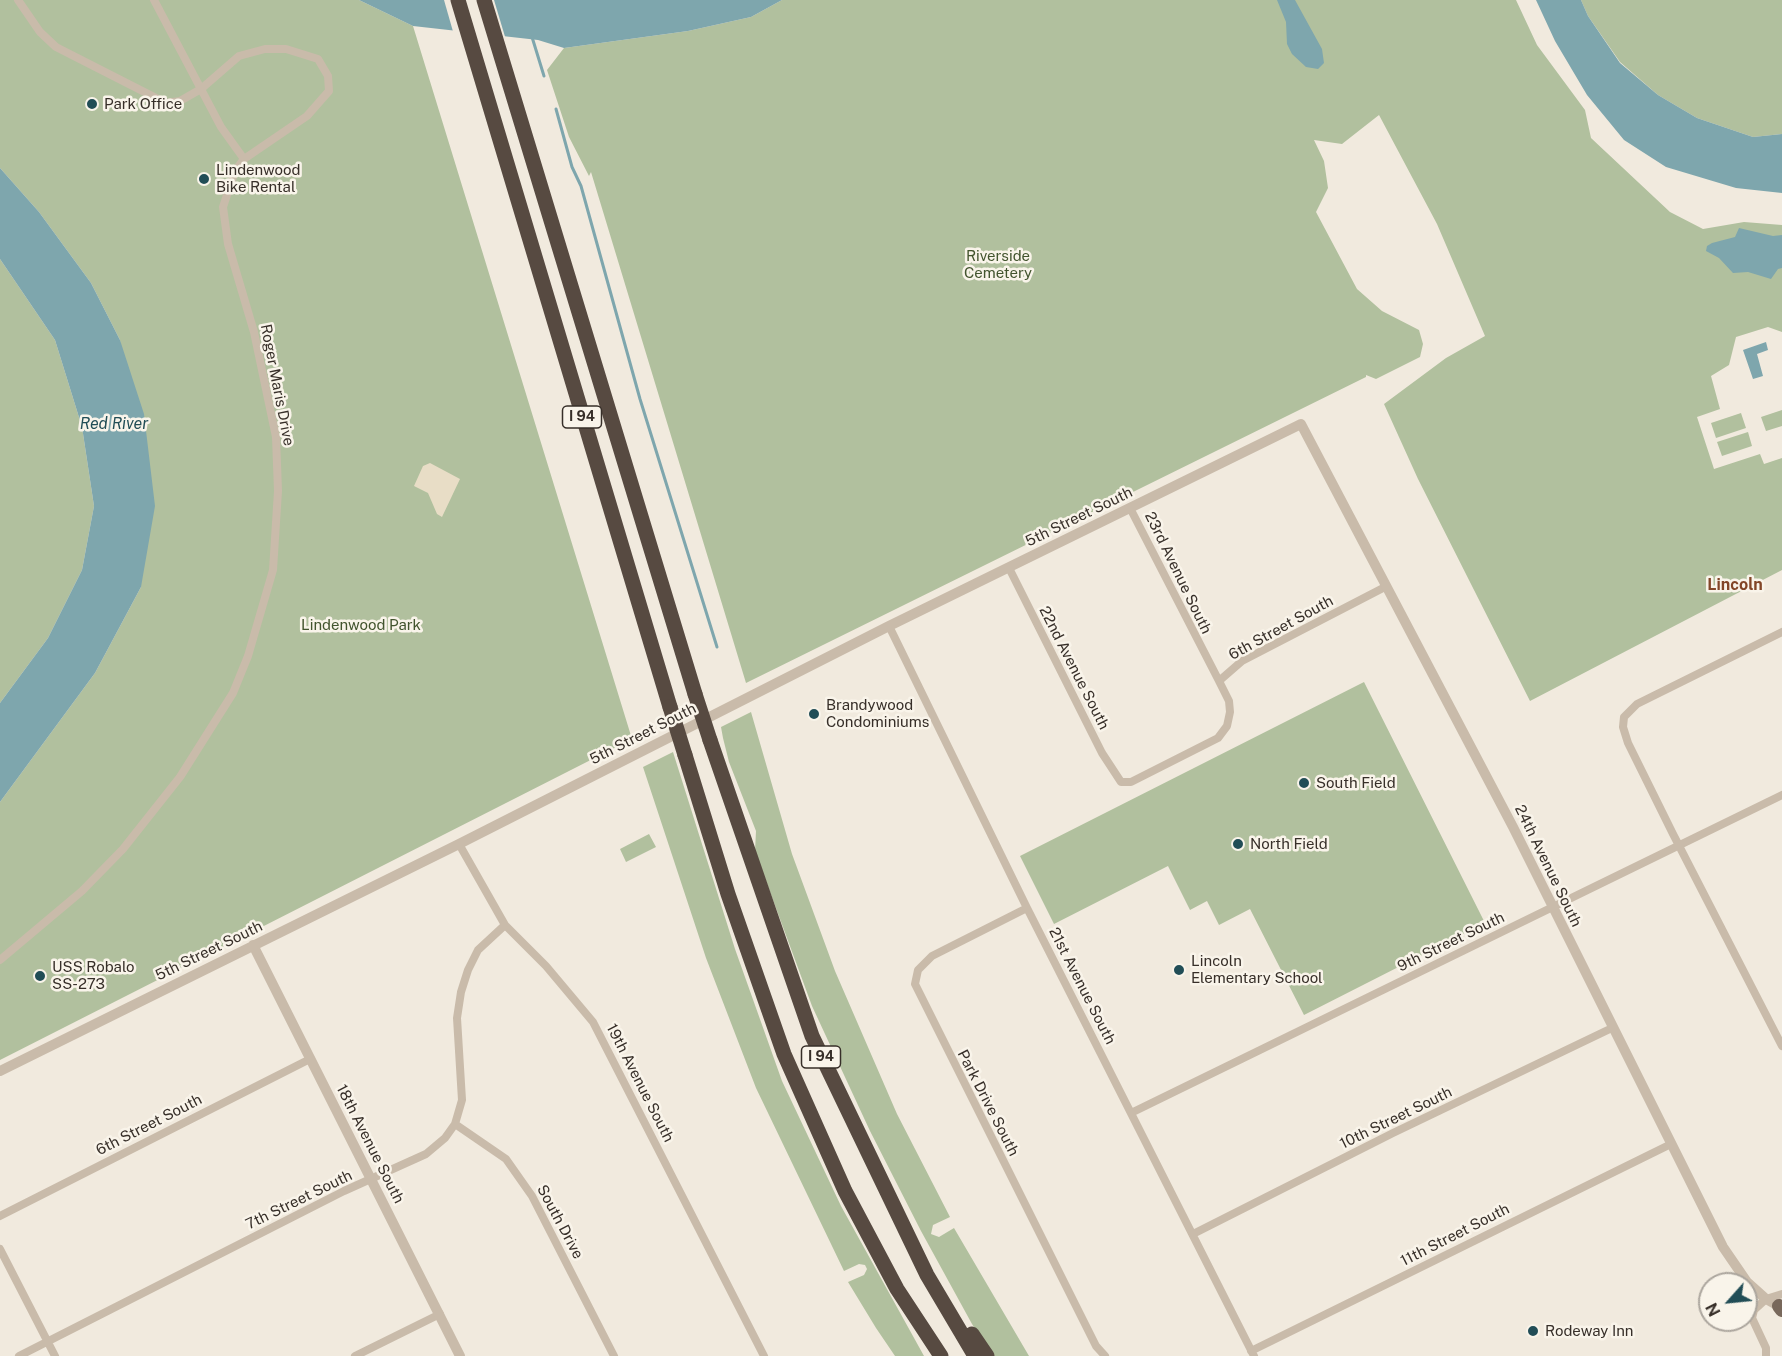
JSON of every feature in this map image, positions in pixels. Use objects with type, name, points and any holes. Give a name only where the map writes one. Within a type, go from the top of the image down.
[{"type":"highway","name":"I 94","points":[[458,0],[670,707],[728,894],[784,1054],[845,1191],[897,1289],[939,1353]]},
{"type":"highway","name":"I 94","points":[[483,0],[695,694],[812,1036],[908,1238],[975,1356]]},
{"type":"highway","points":[[908,1238],[987,1356]]},
{"type":"street","points":[[18,0],[40,32],[56,47],[148,95],[166,103],[180,101],[201,89]]},
{"type":"street","points":[[154,0],[221,127],[244,159]]},
{"type":"street","name":"Roger Maris Drive","points":[[0,960],[103,871],[180,777],[233,693],[258,626],[273,570],[278,490],[276,437],[254,332],[228,244],[223,207],[235,171],[244,159],[307,116],[329,90],[328,76],[318,59],[286,49],[265,49],[239,56],[201,89]]},
{"type":"street","name":"5th Street South","points":[[0,1071],[459,844],[889,626],[1301,424]]},
{"type":"street","name":"24th Avenue South","points":[[1301,424],[1385,587],[1416,640],[1734,1266],[1766,1299],[1781,1304]]},
{"type":"street","name":"23rd Avenue South","points":[[1131,507],[1219,681]]},
{"type":"street","name":"22nd Avenue South","points":[[1009,568],[1102,753],[1118,779],[1131,782],[1218,738],[1227,726],[1230,712],[1229,701],[1219,681]]},
{"type":"street","name":"6th Street South","points":[[1219,681],[1242,661],[1385,587]]},
{"type":"street","name":"21st Avenue South","points":[[889,626],[1027,908],[1252,1353]]},
{"type":"street","points":[[1782,632],[1637,704],[1624,717],[1624,736],[1782,1046]]},
{"type":"street","name":"9th Street South","points":[[1131,1113],[1782,795]]},
{"type":"street","name":"19th Avenue South","points":[[459,844],[505,925],[546,966],[593,1022],[616,1062],[764,1356]]},
{"type":"street","name":"Park Drive South","points":[[1027,908],[932,956],[918,970],[915,984],[1095,1346],[1105,1356]]},
{"type":"street","name":"7th Street South","points":[[19,1356],[371,1179],[426,1154],[445,1138],[455,1124],[462,1100],[457,1018],[461,992],[468,970],[478,951],[505,925]]},
{"type":"street","name":"18th Avenue South","points":[[253,945],[460,1356]]},
{"type":"street","name":"10th Street South","points":[[1193,1234],[1393,1133],[1612,1028]]},
{"type":"street","name":"6th Street South","points":[[0,1216],[310,1059]]},
{"type":"street","name":"South Drive","points":[[455,1124],[506,1159],[532,1196],[614,1356]]},
{"type":"street","name":"11th Street South","points":[[1252,1353],[1671,1144]]},
{"type":"street","points":[[0,1249],[55,1356]]},
{"type":"street","points":[[1766,1299],[1754,1310],[1752,1318],[1766,1348],[1766,1356]]},
{"type":"street","points":[[355,1356],[440,1314]]},
{"type":"green space","name":"Lindenwood Park","points":[[0,0],[359,0],[413,26],[632,739],[0,1060],[0,802],[95,673],[141,587],[120,340],[91,283],[39,212],[0,168]]},
{"type":"green space","name":"Riverside Cemetery","points":[[782,0],[1516,0],[1537,45],[1585,110],[1591,138],[1670,212],[1703,229],[1744,222],[1782,225],[1782,332],[1768,327],[1736,337],[1729,365],[1711,376],[1720,409],[1697,417],[1714,469],[1760,454],[1764,464],[1782,458],[1782,570],[1530,701],[1418,479],[1384,404],[1446,358],[1485,336],[1437,224],[1379,115],[1342,144],[1314,140],[1324,161],[1328,188],[1316,212],[1357,289],[1382,311],[1419,330],[1423,344],[1420,357],[1376,379],[1366,375],[746,683],[591,172],[589,176],[569,137],[547,70],[564,48],[688,31],[751,17]]},
{"type":"green space","points":[[1581,0],[1782,0],[1782,134],[1753,137],[1697,118],[1658,95],[1620,62],[1588,16]]},
{"type":"green space","points":[[0,259],[55,340],[82,427],[94,506],[82,570],[48,638],[0,703]]},
{"type":"green space","points":[[1782,410],[1782,426],[1766,431],[1761,417]]},
{"type":"green space","points":[[1741,413],[1746,428],[1716,438],[1711,423]]},
{"type":"green space","points":[[1748,432],[1752,446],[1722,456],[1717,442]]},
{"type":"green space","points":[[1364,682],[1485,923],[1304,1015],[1250,909],[1219,925],[1207,901],[1190,910],[1168,866],[1054,924],[1020,856]]},
{"type":"green space","points":[[751,712],[792,854],[835,971],[897,1114],[950,1217],[933,1225],[931,1234],[939,1237],[954,1228],[1029,1356],[993,1356],[972,1324],[870,1131],[812,1006],[755,851],[756,831],[729,762],[723,738],[721,727]]},
{"type":"green space","points":[[673,752],[735,949],[782,1081],[841,1206],[924,1356],[895,1356],[876,1328],[848,1282],[864,1275],[867,1269],[865,1265],[859,1264],[844,1271],[756,1088],[706,958],[643,767]]},
{"type":"green space","points":[[649,834],[656,847],[626,862],[620,849]]},
{"type":"shaded area","points":[[430,463],[460,479],[442,517],[437,514],[428,493],[414,486],[423,466]]},
{"type":"water","points":[[359,0],[782,0],[751,17],[688,31],[564,48],[538,40],[413,26]]},
{"type":"water","points":[[1277,0],[1295,0],[1322,49],[1324,63],[1318,69],[1306,67],[1292,54],[1287,44],[1286,22]]},
{"type":"water","points":[[1536,0],[1581,0],[1588,16],[1620,63],[1658,95],[1697,118],[1753,137],[1782,134],[1782,193],[1736,188],[1666,167],[1624,140],[1587,95],[1555,41]]},
{"type":"water","name":"Red River","points":[[0,168],[39,212],[91,283],[120,340],[144,414],[155,506],[141,587],[95,673],[0,802],[0,703],[48,638],[82,570],[94,506],[82,427],[55,340],[0,259]]},
{"type":"water","points":[[1739,228],[1773,236],[1782,235],[1782,268],[1778,269],[1771,279],[1748,272],[1733,273],[1719,258],[1706,251],[1707,246],[1712,243],[1735,237]]},
{"type":"water","points":[[1766,342],[1768,350],[1757,354],[1763,376],[1753,379],[1743,350]]},
{"type":"pier","points":[[444,0],[494,0],[506,40],[454,35]]},
{"type":"waterway","points":[[532,37],[544,76]]},
{"type":"waterway","points":[[556,109],[572,167],[581,186],[640,399],[717,647]]},
{"type":"place","name":"Park Office","points":[[92,104]]},
{"type":"place","name":"Lindenwood Bike Rental","points":[[204,179]]},
{"type":"place","name":"Brandywood Condominiums","points":[[814,714]]},
{"type":"place","name":"South Field","points":[[1304,783]]},
{"type":"place","name":"North Field","points":[[1238,844]]},
{"type":"place","name":"Lincoln Elementary School","points":[[1179,970]]},
{"type":"place","name":"USS Robalo SS-273","points":[[40,976]]},
{"type":"place","name":"Rodeway Inn","points":[[1533,1331]]},
{"type":"district","name":"Lincoln","points":[[1735,585]]}]
